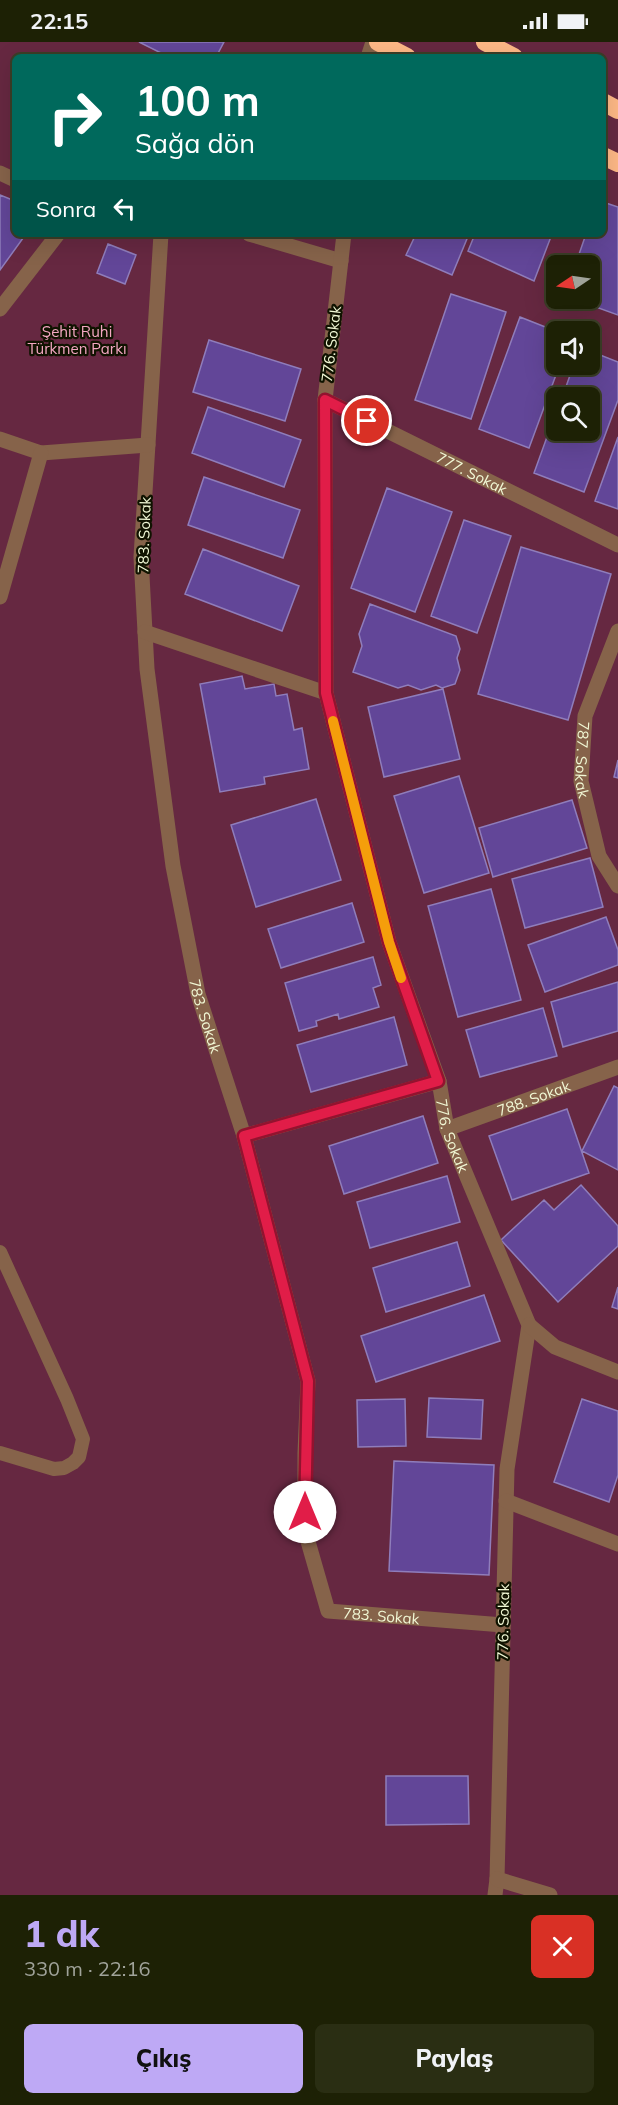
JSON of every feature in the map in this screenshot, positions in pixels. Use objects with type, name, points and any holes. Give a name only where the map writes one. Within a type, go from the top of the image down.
[{"type":"highway","points":[[378,42],[401,54]]},
{"type":"highway","points":[[485,42],[508,54]]},
{"type":"street","points":[[0,309],[56,237]]},
{"type":"street","name":"783. Sokak","points":[[161,237],[141,557],[147,669],[173,866],[198,994],[244,1136],[308,1381],[305,1531],[328,1611],[503,1625]]},
{"type":"street","points":[[259,237],[341,261]]},
{"type":"street","name":"776. Sokak","points":[[344,237],[325,400],[326,693],[389,942],[438,1081],[447,1129],[529,1325],[507,1469],[495,1895]]},
{"type":"street","name":"777. Sokak","points":[[325,400],[618,545]]},
{"type":"street","points":[[0,439],[41,453],[148,445]]},
{"type":"street","points":[[0,597],[41,453]]},
{"type":"street","name":"787. Sokak","points":[[618,631],[585,716],[581,781],[599,856],[618,886]]},
{"type":"street","points":[[145,632],[326,693]]},
{"type":"street","name":"788. Sokak","points":[[447,1129],[618,1067]]},
{"type":"street","points":[[244,1136],[438,1081]]},
{"type":"street","points":[[529,1325],[555,1347],[618,1372]]},
{"type":"street","points":[[506,1501],[618,1544]]},
{"type":"street","points":[[497,1879],[550,1895]]},
{"type":"lane","points":[[0,1252],[83,1439],[79,1457],[64,1468],[54,1469],[0,1453]]},
{"type":"green space","name":"Şehit Ruhi Türkmen Parkı","points":[[0,42],[618,42],[618,1895],[0,1895]]},
{"type":"building","points":[[139,42],[224,42],[218,54],[163,54]]},
{"type":"building","points":[[0,195],[12,200],[12,237],[24,237],[0,270]]},
{"type":"building","points":[[606,203],[618,207],[618,315],[600,308],[600,255],[579,255],[585,237],[606,237]]},
{"type":"building","points":[[415,237],[468,237],[452,275],[406,255]]},
{"type":"building","points":[[474,237],[551,237],[534,281],[468,251]]},
{"type":"building","points":[[108,244],[136,255],[125,284],[97,273]]},
{"type":"building","points":[[451,294],[506,312],[471,419],[415,400]]},
{"type":"building","points":[[520,317],[546,327],[546,375],[556,375],[552,387],[546,387],[546,402],[529,448],[479,429]]},
{"type":"building","points":[[209,340],[301,369],[285,421],[193,392]]},
{"type":"building","points":[[600,355],[618,362],[618,400],[584,492],[534,473],[546,440],[600,441],[600,387],[566,387],[570,375],[600,375]]},
{"type":"building","points":[[208,407],[301,440],[284,487],[192,453]]},
{"type":"building","points":[[618,437],[618,509],[595,501]]},
{"type":"building","points":[[204,477],[300,510],[283,558],[188,525]]},
{"type":"building","points":[[387,488],[452,512],[415,612],[351,588]]},
{"type":"building","points":[[464,520],[511,536],[477,633],[431,616]]},
{"type":"building","points":[[521,547],[611,574],[568,720],[478,694]]},
{"type":"building","points":[[203,549],[299,586],[282,631],[185,594]]},
{"type":"building","points":[[370,604],[456,636],[460,649],[457,658],[460,670],[455,684],[442,688],[436,685],[421,690],[408,685],[398,688],[353,672],[362,646],[359,634]]},
{"type":"building","points":[[242,676],[245,689],[274,684],[276,696],[287,694],[294,730],[302,728],[309,769],[264,777],[265,784],[220,792],[200,684]]},
{"type":"building","points":[[443,689],[460,759],[384,777],[368,707]]},
{"type":"building","points":[[618,760],[618,778],[614,777]]},
{"type":"building","points":[[459,776],[489,873],[424,893],[394,796]]},
{"type":"building","points":[[316,799],[341,880],[256,907],[231,825]]},
{"type":"building","points":[[572,800],[587,848],[493,877],[479,828]]},
{"type":"building","points":[[590,858],[603,907],[525,928],[512,879]]},
{"type":"building","points":[[491,889],[521,1000],[458,1017],[428,906]]},
{"type":"building","points":[[352,903],[364,942],[281,968],[268,929]]},
{"type":"building","points":[[606,917],[618,950],[618,965],[545,992],[528,945]]},
{"type":"building","points":[[373,957],[381,985],[373,988],[379,1007],[339,1019],[338,1014],[316,1021],[317,1026],[299,1031],[285,983]]},
{"type":"building","points":[[618,982],[618,1031],[563,1047],[551,1002]]},
{"type":"building","points":[[543,1008],[557,1056],[480,1077],[466,1030]]},
{"type":"building","points":[[394,1017],[407,1065],[311,1092],[297,1045]]},
{"type":"building","points":[[614,1086],[618,1088],[618,1170],[582,1151]]},
{"type":"building","points":[[567,1109],[589,1173],[512,1200],[489,1136]]},
{"type":"building","points":[[423,1116],[438,1163],[344,1194],[329,1146]]},
{"type":"building","points":[[447,1176],[460,1222],[370,1248],[357,1202]]},
{"type":"building","points":[[581,1185],[618,1226],[618,1246],[558,1302],[501,1240],[544,1200],[554,1210]]},
{"type":"building","points":[[457,1242],[470,1286],[386,1312],[373,1268]]},
{"type":"building","points":[[618,1287],[618,1309],[612,1307]]},
{"type":"building","points":[[484,1295],[500,1341],[376,1382],[361,1336]]},
{"type":"building","points":[[429,1398],[483,1400],[481,1439],[427,1437]]},
{"type":"building","points":[[405,1399],[406,1446],[358,1447],[357,1400]]},
{"type":"building","points":[[582,1399],[618,1411],[618,1475],[609,1502],[554,1482]]},
{"type":"building","points":[[394,1461],[494,1465],[489,1575],[389,1571]]},
{"type":"building","points":[[386,1776],[468,1776],[469,1824],[386,1825]]},
{"type":"slow traffic","points":[[333,721],[389,942],[401,978]]},
{"type":"route","points":[[305,1512],[308,1381],[244,1136],[438,1081],[389,942],[326,693],[325,400],[367,421]]}]
